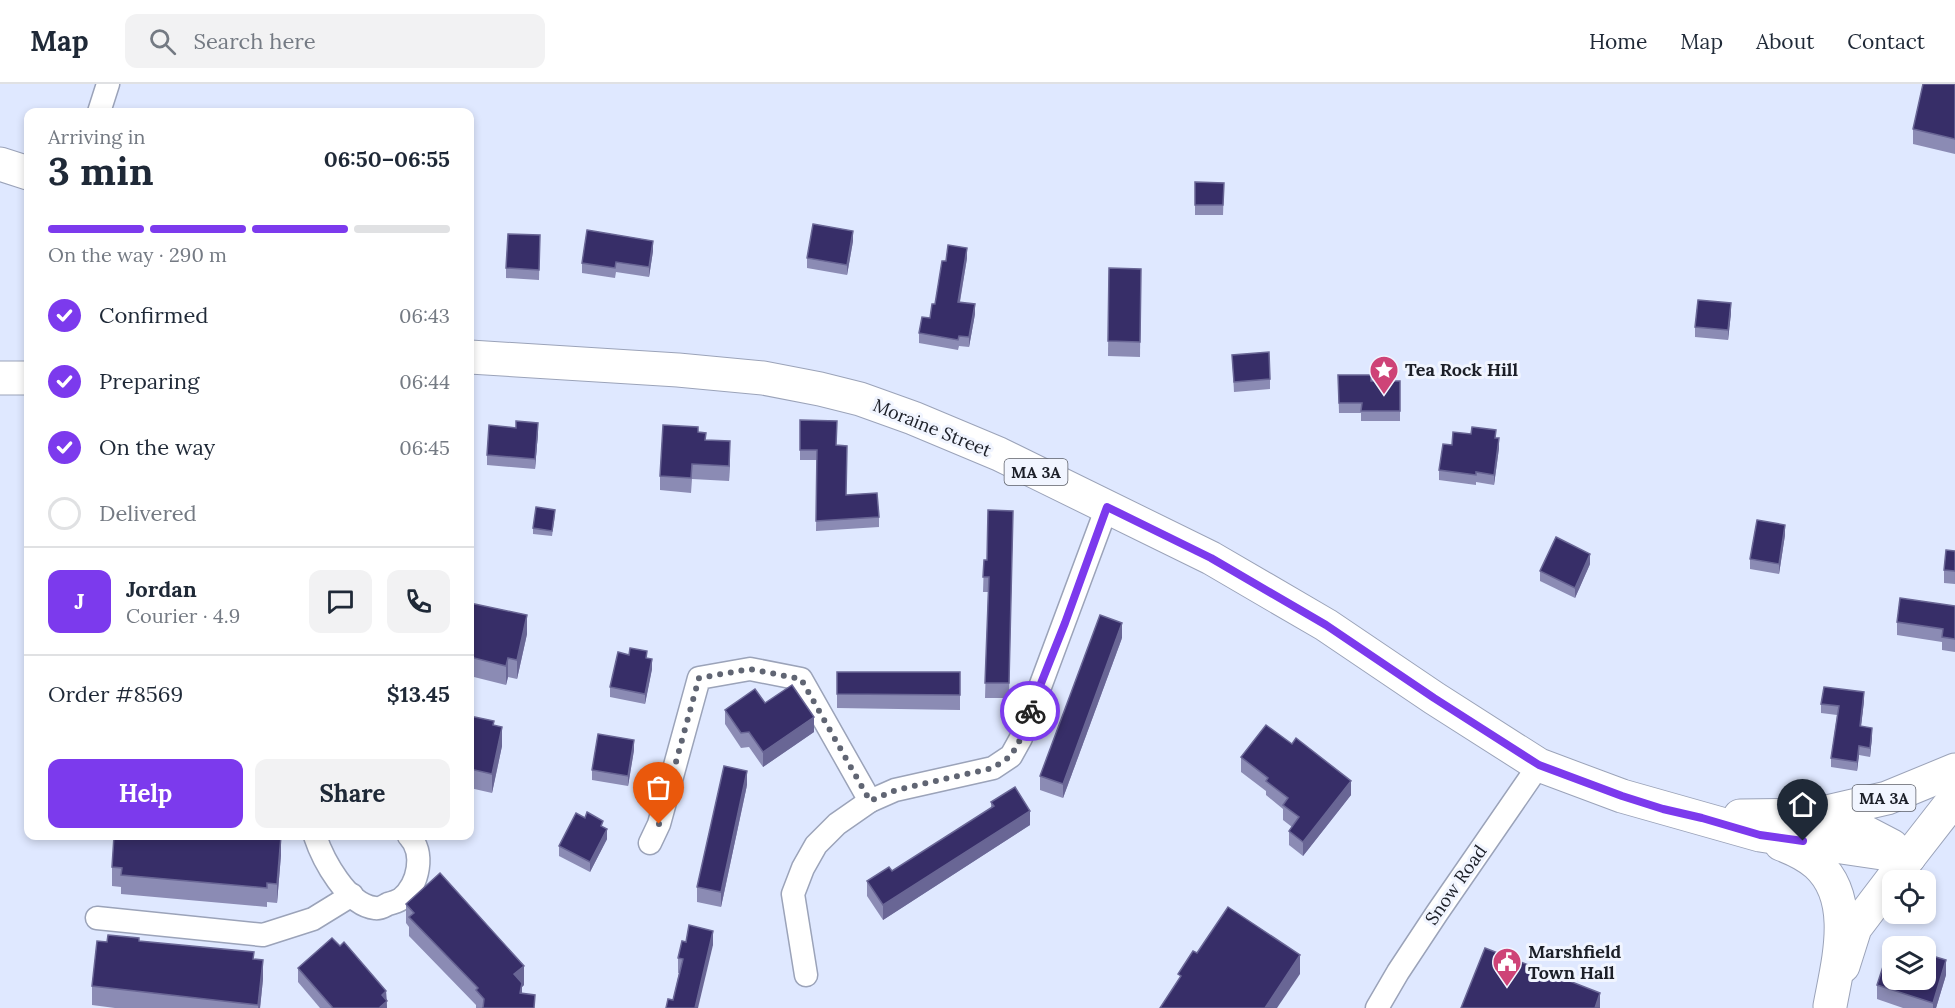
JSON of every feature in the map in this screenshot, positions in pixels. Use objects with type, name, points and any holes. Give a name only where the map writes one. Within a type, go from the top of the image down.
[{"type":"main road","points":[[0,164],[24,172]]},
{"type":"main road","name":"Moraine Street","points":[[474,357],[763,378],[820,388],[860,399],[914,418],[999,454],[1211,558],[1326,625],[1539,765],[1663,809],[1760,835],[1909,856]]},
{"type":"main road","points":[[0,378],[24,378]]},
{"type":"main road","name":"MA 3A","points":[[1810,815],[1887,798],[1955,770]]},
{"type":"main road","name":"MA 3A","points":[[1909,856],[1955,798]]},
{"type":"main road","name":"Moraine Street","points":[[1702,818],[1810,815],[1848,823],[1909,856]]},
{"type":"main road","points":[[1760,835],[1804,855],[1817,864],[1827,876],[1836,897],[1840,916],[1840,950],[1830,1007]]},
{"type":"main road","points":[[1830,1007],[1855,928],[1909,856]]},
{"type":"street","points":[[100,108],[108,84]]},
{"type":"street","points":[[806,975],[793,894],[803,868],[816,845],[837,824],[870,801],[896,790],[993,768],[1011,756],[1021,738],[1107,507]]},
{"type":"street","points":[[650,843],[659,824],[699,678],[750,669],[801,679],[870,801]]},
{"type":"street","name":"Snow Road","points":[[1377,1008],[1430,923],[1539,765]]},
{"type":"street","points":[[316,840],[322,855],[337,880],[363,905],[378,909],[401,899],[415,880],[420,859],[411,840]]},
{"type":"street","points":[[97,918],[263,935],[313,919],[352,895]]},
{"type":"building","points":[[1923,84],[1955,84],[1955,139],[1913,129]]},
{"type":"building","points":[[1195,182],[1224,183],[1223,205],[1195,205]]},
{"type":"building","points":[[813,224],[853,231],[847,265],[807,258]]},
{"type":"building","points":[[587,230],[653,241],[649,267],[616,262],[615,268],[582,263]]},
{"type":"building","points":[[508,234],[540,235],[539,270],[506,268]]},
{"type":"building","points":[[948,245],[967,248],[958,302],[975,304],[969,337],[959,336],[958,340],[919,333],[922,317],[930,318],[932,304],[935,304],[942,261],[946,261]]},
{"type":"building","points":[[1109,268],[1141,269],[1140,342],[1108,341]]},
{"type":"building","points":[[1698,300],[1731,303],[1728,330],[1695,327]]},
{"type":"building","points":[[1269,352],[1270,379],[1234,382],[1232,355]]},
{"type":"building","points":[[1338,375],[1371,375],[1371,381],[1400,381],[1400,411],[1361,411],[1362,403],[1339,403]]},
{"type":"building","points":[[800,420],[837,421],[836,445],[847,446],[846,495],[877,493],[879,517],[816,521],[817,450],[800,450]]},
{"type":"building","points":[[516,421],[538,423],[535,459],[487,455],[489,425],[516,428]]},
{"type":"building","points":[[663,425],[698,427],[698,432],[706,433],[705,440],[730,441],[729,466],[692,464],[691,478],[660,476]]},
{"type":"building","points":[[1472,427],[1496,430],[1495,438],[1499,438],[1494,475],[1439,470],[1443,444],[1452,445],[1453,432],[1471,434]]},
{"type":"building","points":[[536,507],[555,510],[552,531],[533,528]]},
{"type":"building","points":[[988,510],[1013,511],[1009,683],[985,683],[989,577],[983,577],[984,560],[987,560]]},
{"type":"building","points":[[1757,520],[1785,525],[1779,564],[1750,559]]},
{"type":"building","points":[[1556,537],[1590,554],[1575,588],[1540,571]]},
{"type":"building","points":[[1946,550],[1955,551],[1955,571],[1944,570]]},
{"type":"building","points":[[1900,598],[1955,606],[1955,639],[1942,637],[1943,629],[1897,622]]},
{"type":"building","points":[[474,604],[527,615],[517,660],[508,658],[506,666],[474,658]]},
{"type":"building","points":[[1100,615],[1122,623],[1063,784],[1040,776]]},
{"type":"building","points":[[630,648],[647,651],[646,658],[652,659],[645,694],[610,687],[618,652],[629,655]]},
{"type":"building","points":[[837,672],[960,672],[960,695],[837,694]]},
{"type":"building","points":[[792,685],[814,717],[763,752],[749,732],[741,733],[725,710],[755,689],[765,703]]},
{"type":"building","points":[[1824,687],[1864,692],[1860,726],[1872,728],[1870,748],[1859,746],[1857,762],[1831,758],[1839,706],[1821,704]]},
{"type":"building","points":[[474,717],[494,721],[493,725],[502,727],[492,774],[474,770]]},
{"type":"building","points":[[1266,725],[1292,744],[1296,738],[1351,781],[1303,842],[1289,831],[1299,817],[1283,805],[1288,798],[1266,781],[1268,778],[1241,757]]},
{"type":"building","points":[[598,734],[634,740],[628,776],[592,770]]},
{"type":"building","points":[[724,766],[747,771],[721,892],[697,887]]},
{"type":"building","points":[[1015,787],[1030,811],[883,905],[867,881],[889,867],[892,871],[994,806],[991,802]]},
{"type":"building","points":[[587,812],[603,821],[601,826],[607,829],[590,862],[559,846],[576,813],[585,818]]},
{"type":"building","points":[[114,840],[281,840],[277,884],[267,883],[267,888],[121,875],[122,868],[112,867]]},
{"type":"building","points":[[440,873],[524,966],[514,974],[522,983],[520,993],[535,995],[534,1008],[483,1008],[484,999],[476,990],[478,988],[409,917],[414,913],[406,904]]},
{"type":"building","points":[[1228,907],[1300,955],[1265,1008],[1160,1008],[1181,976],[1178,974],[1193,951],[1197,953]]},
{"type":"building","points":[[689,925],[713,931],[695,1008],[666,1008],[668,999],[673,1000],[683,959],[678,958],[682,941],[686,942]]},
{"type":"building","points":[[108,935],[139,938],[139,941],[254,952],[253,959],[263,960],[258,1005],[92,986],[97,941],[107,942]]},
{"type":"building","points":[[332,938],[340,946],[344,942],[386,991],[382,995],[387,1001],[379,1008],[333,1008],[298,968]]},
{"type":"building","points":[[1485,948],[1600,993],[1595,1008],[1461,1008]]},
{"type":"building","points":[[1936,957],[1946,960],[1933,1003],[1893,990],[1936,990]]},
{"type":"building","points":[[1882,970],[1882,987],[1877,985]]},
{"type":"way so far","points":[[659,824],[699,678],[750,669],[801,679],[870,801],[896,790],[993,768],[1011,756],[1021,738],[1030,711]]},
{"type":"place","name":"Tea Rock Hill","points":[[1384,396]]},
{"type":"place","name":"Marshfield Town Hall","points":[[1507,988]]},
{"type":"route","points":[[1030,711],[1107,507],[1211,558],[1326,625],[1539,765],[1663,809],[1760,835],[1803,841]]}]
